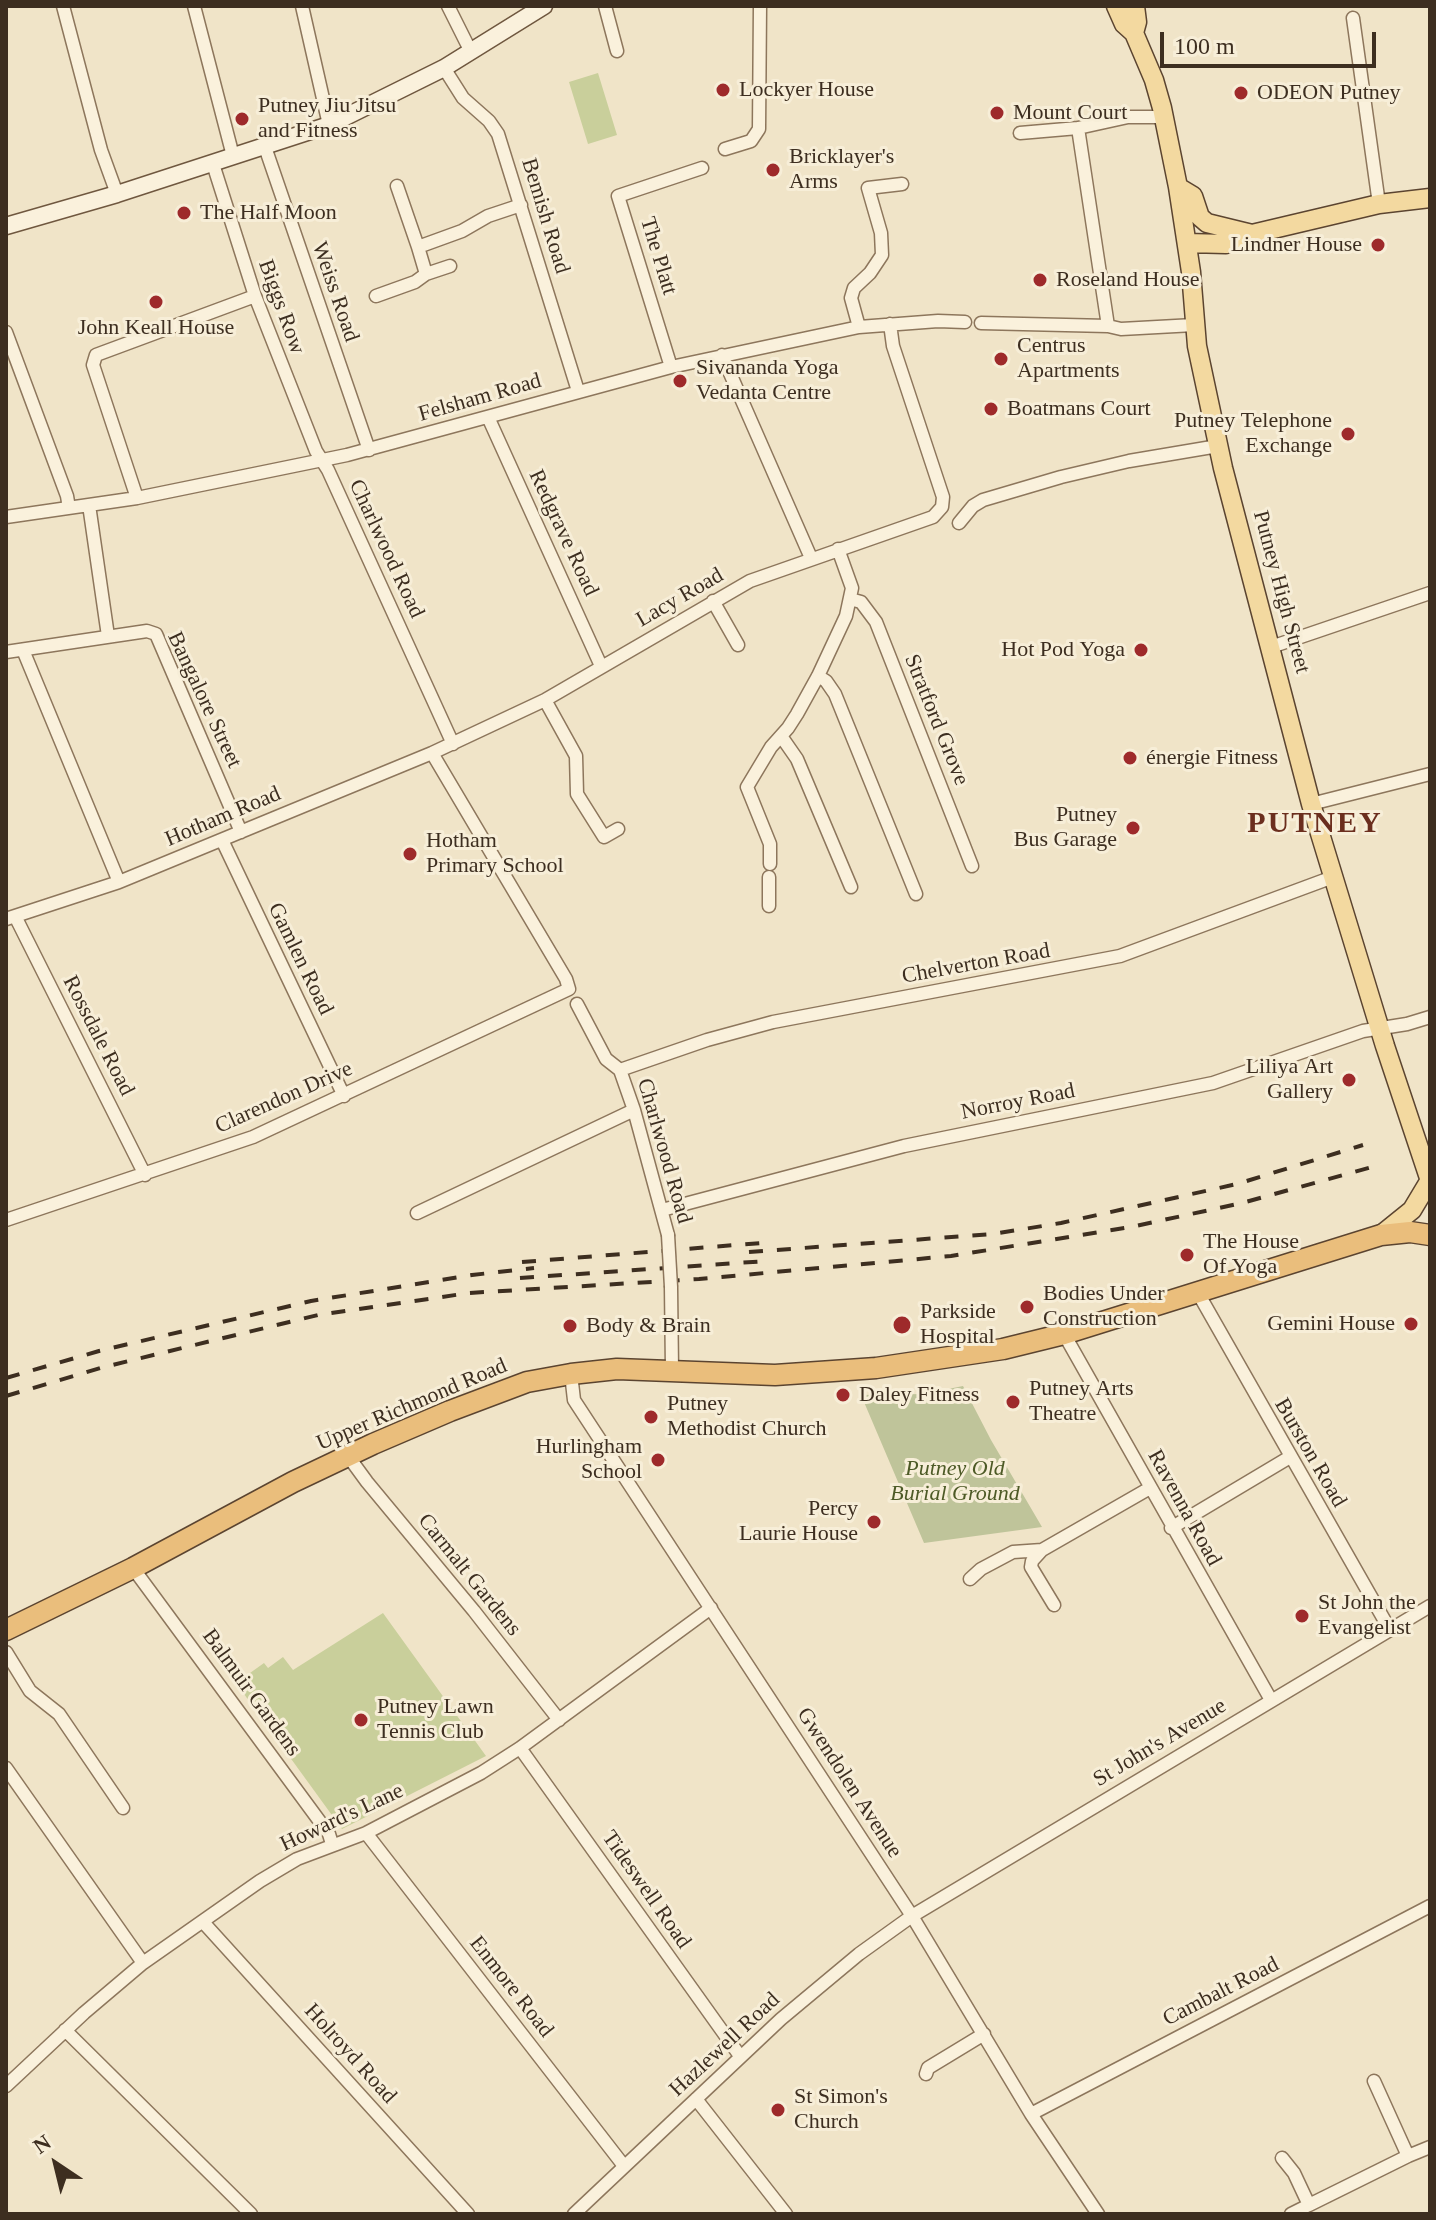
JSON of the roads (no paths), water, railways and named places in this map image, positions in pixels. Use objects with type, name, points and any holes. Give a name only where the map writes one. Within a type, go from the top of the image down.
[{"type":"highway","name":"Upper Richmond Road","points":[[6,1630],[348,1456],[414,1425],[527,1382],[617,1369],[775,1375],[876,1368],[1003,1349],[1064,1334],[1381,1235],[1410,1232],[1430,1235]]},
{"type":"main road","points":[[6,226],[213,164],[329,125],[444,68],[544,6]]},
{"type":"main road","points":[[1116,6],[1124,24],[1134,33]]},
{"type":"main road","name":"Putney High Street","points":[[1135,6],[1137,22],[1134,33],[1154,80],[1178,187],[1187,243],[1194,325],[1218,446],[1311,804],[1430,1181]]},
{"type":"main road","points":[[1178,187],[1193,196],[1200,217],[1207,223],[1252,234]]},
{"type":"main road","points":[[1187,243],[1226,244],[1252,234],[1379,204],[1430,198]]},
{"type":"main road","points":[[1381,1235],[1412,1210],[1430,1181]]},
{"type":"street","points":[[63,6],[101,150],[117,194]]},
{"type":"street","points":[[194,6],[233,156]]},
{"type":"street","points":[[302,6],[329,125]]},
{"type":"street","points":[[448,6],[471,52]]},
{"type":"street","points":[[605,6],[617,51]]},
{"type":"street","points":[[725,149],[751,141],[759,129],[760,6]]},
{"type":"street","points":[[1353,18],[1379,204]]},
{"type":"street","name":"Bemish Road","points":[[444,68],[463,98],[489,121],[498,134],[578,391]]},
{"type":"street","points":[[1020,133],[1078,128],[1128,117],[1164,117]]},
{"type":"street","points":[[1078,128],[1108,326]]},
{"type":"street","name":"Weiss Road","points":[[265,147],[369,450]]},
{"type":"street","name":"Biggs Row","points":[[213,164],[255,296],[321,460]]},
{"type":"street","name":"The Platt","points":[[671,367],[618,196],[702,168]]},
{"type":"street","points":[[859,327],[851,298],[854,288],[870,273],[882,255],[881,233],[868,188],[902,184]]},
{"type":"street","points":[[397,186],[426,274]]},
{"type":"street","points":[[418,247],[521,205]]},
{"type":"street","points":[[376,296],[450,266]]},
{"type":"street","points":[[137,498],[93,365],[96,355],[255,296]]},
{"type":"street","name":"Felsham Road","points":[[6,517],[137,498],[369,450],[671,367],[859,327],[965,322]]},
{"type":"street","points":[[981,323],[1108,326],[1121,329],[1194,325]]},
{"type":"street","name":"Lacy Road","points":[[453,744],[545,700],[750,581],[927,520],[938,512],[943,497],[893,346],[890,324]]},
{"type":"street","points":[[6,332],[69,508]]},
{"type":"street","points":[[722,355],[811,558]]},
{"type":"street","name":"Redgrave Road","points":[[488,417],[601,666]]},
{"type":"street","points":[[959,523],[973,506],[983,500],[1071,474],[1218,446]]},
{"type":"street","name":"Charlwood Road","points":[[321,460],[453,744]]},
{"type":"street","points":[[89,505],[108,636]]},
{"type":"street","points":[[769,906],[770,844],[747,787],[818,676],[846,616],[851,579],[838,549]]},
{"type":"street","points":[[1271,647],[1430,593]]},
{"type":"street","name":"Stratford Grove","points":[[850,599],[867,607],[876,622],[972,866]]},
{"type":"street","points":[[713,601],[738,645]]},
{"type":"street","name":"Bangalore Street","points":[[6,652],[147,631],[156,634],[241,832]]},
{"type":"street","points":[[23,650],[119,882]]},
{"type":"street","points":[[818,676],[835,694],[916,894]]},
{"type":"street","points":[[545,700],[576,756],[577,794],[604,837],[618,829]]},
{"type":"street","points":[[781,736],[797,759],[851,887]]},
{"type":"street","name":"Hotham Road","points":[[11,918],[119,882],[453,744]]},
{"type":"street","name":"Clarendon Drive","points":[[6,1220],[253,1137],[569,989],[566,979],[432,753]]},
{"type":"street","points":[[1311,804],[1430,774]]},
{"type":"street","name":"Gamlen Road","points":[[222,840],[344,1096]]},
{"type":"street","name":"Chelverton Road","points":[[620,1070],[707,1040],[773,1022],[1120,956],[1333,877]]},
{"type":"street","name":"Rossdale Road","points":[[11,918],[145,1175]]},
{"type":"street","name":"Charlwood Road","points":[[577,1004],[606,1059],[620,1070],[662,1210],[668,1235],[672,1370]]},
{"type":"street","name":"Norroy Road","points":[[662,1210],[904,1146],[1213,1083],[1363,1031],[1430,1017]]},
{"type":"street","points":[[417,1213],[634,1110]]},
{"type":"street","name":"Burston Road","points":[[1198,1293],[1390,1630]]},
{"type":"street","name":"Ravenna Road","points":[[1064,1334],[1271,1700]]},
{"type":"street","name":"Gwendolen Avenue","points":[[571,1374],[574,1400],[912,1916],[1031,2114],[1098,2214]]},
{"type":"street","name":"Carmalt Gardens","points":[[348,1456],[559,1720]]},
{"type":"street","points":[[1171,1528],[1290,1457]]},
{"type":"street","points":[[1054,1605],[1031,1567],[1032,1561],[1042,1550],[1150,1488]]},
{"type":"street","points":[[970,1579],[998,1558],[1013,1552],[1042,1550]]},
{"type":"street","name":"Balmuir Gardens","points":[[133,1568],[329,1834],[332,1844]]},
{"type":"street","name":"St John's Avenue","points":[[912,1916],[1430,1606]]},
{"type":"street","name":"Howard's Lane","points":[[6,2086],[143,1963],[260,1881],[297,1859],[366,1833],[481,1773],[520,1748],[711,1608]]},
{"type":"street","points":[[6,1652],[30,1691],[59,1714],[123,1808]]},
{"type":"street","name":"Tideswell Road","points":[[520,1748],[740,2056]]},
{"type":"street","points":[[6,1768],[143,1963]]},
{"type":"street","name":"Enmore Road","points":[[366,1833],[624,2166]]},
{"type":"street","name":"Cambalt Road","points":[[1031,2114],[1430,1906]]},
{"type":"street","name":"Hazlewell Road","points":[[574,2214],[805,1998],[912,1916]]},
{"type":"street","name":"Holroyd Road","points":[[203,1922],[468,2214]]},
{"type":"street","points":[[65,2030],[251,2214]]},
{"type":"street","points":[[926,2074],[928,2068],[984,2034]]},
{"type":"street","points":[[1374,2081],[1408,2156]]},
{"type":"street","points":[[696,2099],[786,2214]]},
{"type":"street","points":[[1291,2214],[1430,2147]]},
{"type":"street","points":[[1282,2158],[1294,2173],[1309,2205]]},
{"type":"railway","points":[[749,1252],[993,1234],[1061,1223],[1237,1184],[1363,1145]]},
{"type":"railway","points":[[6,1396],[104,1367],[318,1315],[469,1293],[699,1279],[951,1256],[1131,1227],[1242,1203],[1372,1167]]},
{"type":"railway","points":[[522,1262],[761,1243]]},
{"type":"railway","points":[[520,1278],[767,1261]]},
{"type":"railway","points":[[6,1378],[99,1351],[311,1301],[534,1268]]},
{"type":"place","name":"Lockyer House","points":[[723,90]]},
{"type":"place","name":"ODEON Putney","points":[[1241,93]]},
{"type":"place","name":"Mount Court","points":[[997,113]]},
{"type":"place","name":"Putney Jiu Jitsu and Fitness","points":[[242,119]]},
{"type":"place","name":"Bricklayer's Arms","points":[[773,170]]},
{"type":"place","name":"The Half Moon","points":[[184,213]]},
{"type":"place","name":"Lindner House","points":[[1378,245]]},
{"type":"place","name":"Roseland House","points":[[1040,280]]},
{"type":"place","name":"John Keall House","points":[[156,302]]},
{"type":"place","name":"Centrus Apartments","points":[[1001,359]]},
{"type":"place","name":"Sivananda Yoga Vedanta Centre","points":[[680,381]]},
{"type":"place","name":"Boatmans Court","points":[[991,409]]},
{"type":"place","name":"Putney Telephone Exchange","points":[[1348,434]]},
{"type":"place","name":"Hot Pod Yoga","points":[[1141,650]]},
{"type":"place","name":"énergie Fitness","points":[[1130,758]]},
{"type":"place","name":"Putney Bus Garage","points":[[1133,828]]},
{"type":"place","name":"Hotham Primary School","points":[[410,854]]},
{"type":"place","name":"Liliya Art Gallery","points":[[1349,1080]]},
{"type":"place","name":"The House Of Yoga","points":[[1187,1255]]},
{"type":"place","name":"Bodies Under Construction","points":[[1027,1307]]},
{"type":"place","name":"Gemini House","points":[[1411,1324]]},
{"type":"place","name":"Parkside Hospital","points":[[902,1325]]},
{"type":"place","name":"Body & Brain","points":[[570,1326]]},
{"type":"place","name":"Daley Fitness","points":[[843,1395]]},
{"type":"place","name":"Putney Arts Theatre","points":[[1013,1402]]},
{"type":"place","name":"Putney Methodist Church","points":[[651,1417]]},
{"type":"place","name":"Hurlingham School","points":[[658,1460]]},
{"type":"place","name":"Percy Laurie House","points":[[874,1522]]},
{"type":"place","name":"St John the Evangelist","points":[[1302,1616]]},
{"type":"place","name":"Putney Lawn Tennis Club","points":[[361,1720]]},
{"type":"place","name":"St Simon's Church","points":[[778,2110]]},
{"type":"district","name":"PUTNEY","points":[[1315,824]]},
{"type":"park label","name":"Putney Old Burial Ground","points":[[955,1482]]}]
